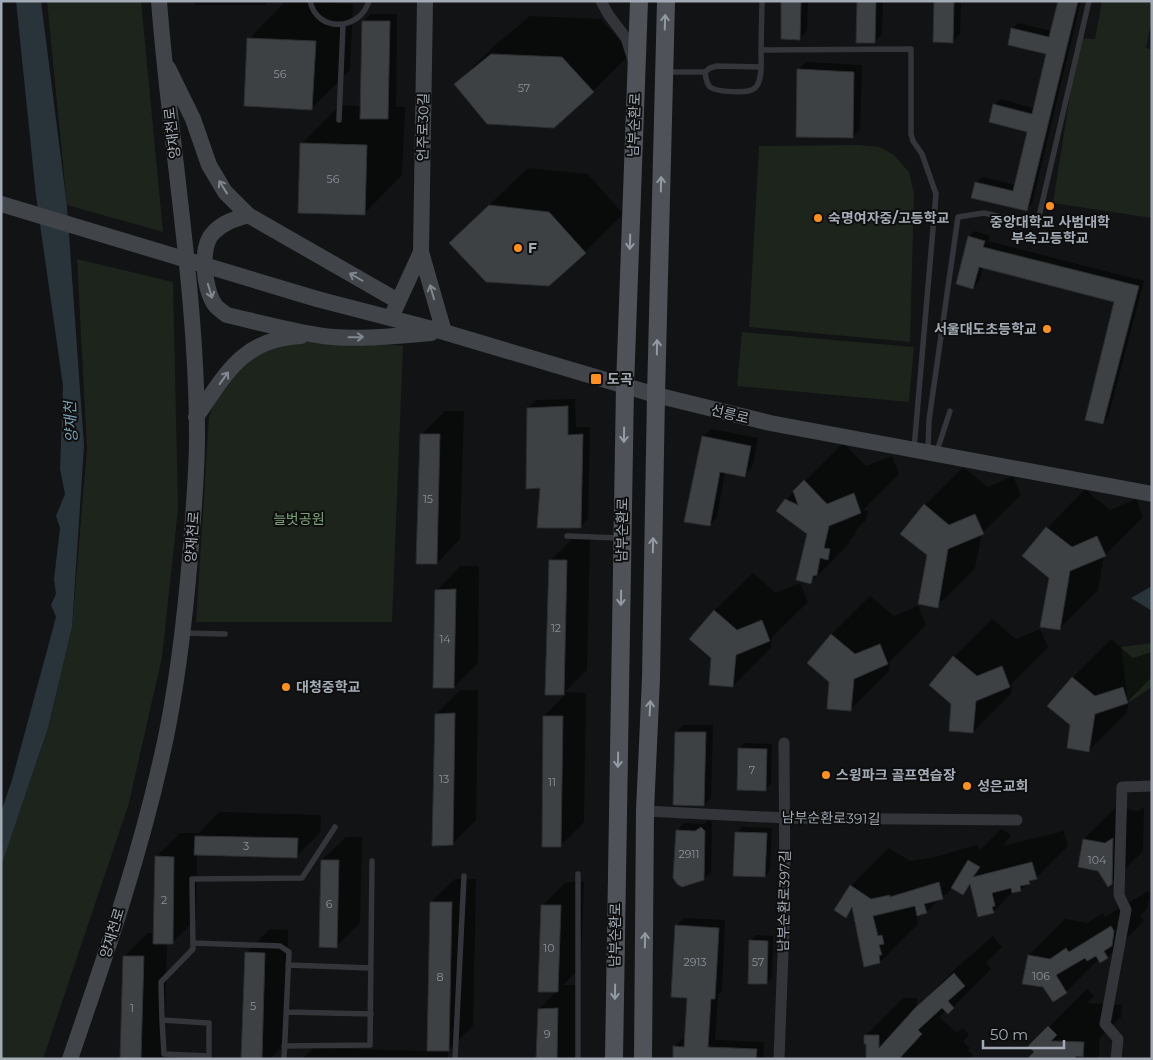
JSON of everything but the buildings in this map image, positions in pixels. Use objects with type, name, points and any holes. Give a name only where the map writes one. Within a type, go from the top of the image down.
[{"type":"main road","name":"남부순환로","points":[[614,1059],[625,386],[639,1]]},
{"type":"main road","name":"남부순환로","points":[[643,1059],[645,811],[651,678],[666,1]]},
{"type":"street","name":"양재천로","points":[[70,1059],[109,947],[146,818],[166,733],[184,633],[188,596],[197,437],[194,354],[186,258],[163,56],[159,1]]},
{"type":"street","name":"언주로30길","points":[[421,252],[425,1]]},
{"type":"street","points":[[601,1],[626,38],[636,72]]},
{"type":"street","points":[[163,56],[193,119],[210,165],[225,192],[248,216],[398,301]]},
{"type":"street","name":"선릉로","points":[[1,204],[317,300],[444,332],[656,395],[770,423],[1152,494]]},
{"type":"street","points":[[248,216],[227,221],[212,233],[204,250],[209,292],[216,306],[227,315],[317,335],[334,337],[396,336],[444,332],[421,252]]},
{"type":"street","points":[[392,319],[398,301],[421,252]]},
{"type":"street","points":[[196,418],[236,362],[254,348],[276,340],[317,335]]},
{"type":"street","name":"남부순환로397길","points":[[779,1059],[786,900],[784,743]]},
{"type":"street","points":[[1116,1059],[1118,1039],[1105,1024],[1126,910],[1119,895],[1122,787],[1152,786]]},
{"type":"street","name":"남부순환로391길","points":[[645,811],[786,818],[1017,820]]},
{"type":"lane","points":[[310,1],[316,14],[324,21],[344,25],[353,22],[361,16],[367,7],[368,1]]},
{"type":"lane","points":[[705,72],[707,82],[711,88],[717,91],[749,91],[756,88],[761,67],[762,1]]},
{"type":"lane","points":[[926,452],[958,217],[984,213],[1037,225],[1089,1]]},
{"type":"lane","points":[[339,120],[344,25]]},
{"type":"lane","points":[[761,50],[911,49],[912,141],[922,154],[936,194],[926,452]]},
{"type":"lane","points":[[664,72],[705,72],[717,66],[761,67]]},
{"type":"lane","points":[[926,452],[950,411]]},
{"type":"lane","points":[[567,536],[622,538]]},
{"type":"lane","points":[[184,633],[225,634]]},
{"type":"lane","points":[[162,1020],[209,1023],[209,1058],[164,1056],[162,1020],[161,982],[192,950],[192,879],[302,878],[335,827]]},
{"type":"lane","points":[[284,1046],[370,1045],[372,861]]},
{"type":"lane","points":[[578,874],[578,1059]]},
{"type":"lane","points":[[456,1059],[464,876]]},
{"type":"lane","points":[[193,943],[280,946],[289,952],[284,1059]]},
{"type":"lane","points":[[288,965],[371,968]]},
{"type":"lane","points":[[287,1012],[371,1014]]},
{"type":"green space","points":[[47,1],[141,1],[163,232],[67,205]]},
{"type":"green space","points":[[1102,1],[1152,1],[1152,19],[1146,48],[1152,50],[1152,218],[1053,203],[1079,38],[1095,39]]},
{"type":"green space","points":[[858,145],[879,147],[894,155],[909,172],[914,193],[910,342],[749,327],[759,146]]},
{"type":"green space","points":[[77,259],[173,282],[178,509],[162,657],[129,803],[43,1059],[1,1059],[1,867],[48,728],[72,627],[87,448]]},
{"type":"green space","points":[[742,332],[914,347],[909,402],[737,386]]},
{"type":"green space","name":"늘벗공원","points":[[289,336],[403,346],[392,622],[196,622],[209,416],[222,386],[244,356]]},
{"type":"green space","points":[[1152,643],[1152,687],[1128,703],[1121,647]]},
{"type":"water","name":"양재천","points":[[16,1],[41,1],[67,206],[84,446],[72,627],[48,728],[1,867],[1,812],[12,780],[56,617],[51,605],[56,594],[54,579],[60,528],[56,516],[65,494],[60,469],[63,386],[36,196]]},
{"type":"water","points":[[1152,586],[1152,611],[1131,598]]},
{"type":"place","name":"중앙대학교 사범대학 부속고등학교","points":[[1050,206]]},
{"type":"place","name":"숙명여자중/고등학교","points":[[818,218]]},
{"type":"place","name":"F","points":[[518,248]]},
{"type":"place","name":"서울대도초등학교","points":[[1047,329]]},
{"type":"place","name":"도곡","points":[[596,379]]},
{"type":"place","name":"대청중학교","points":[[286,687]]},
{"type":"place","name":"스윙파크 골프연습장","points":[[826,775]]},
{"type":"place","name":"성은교회","points":[[967,786]]}]
